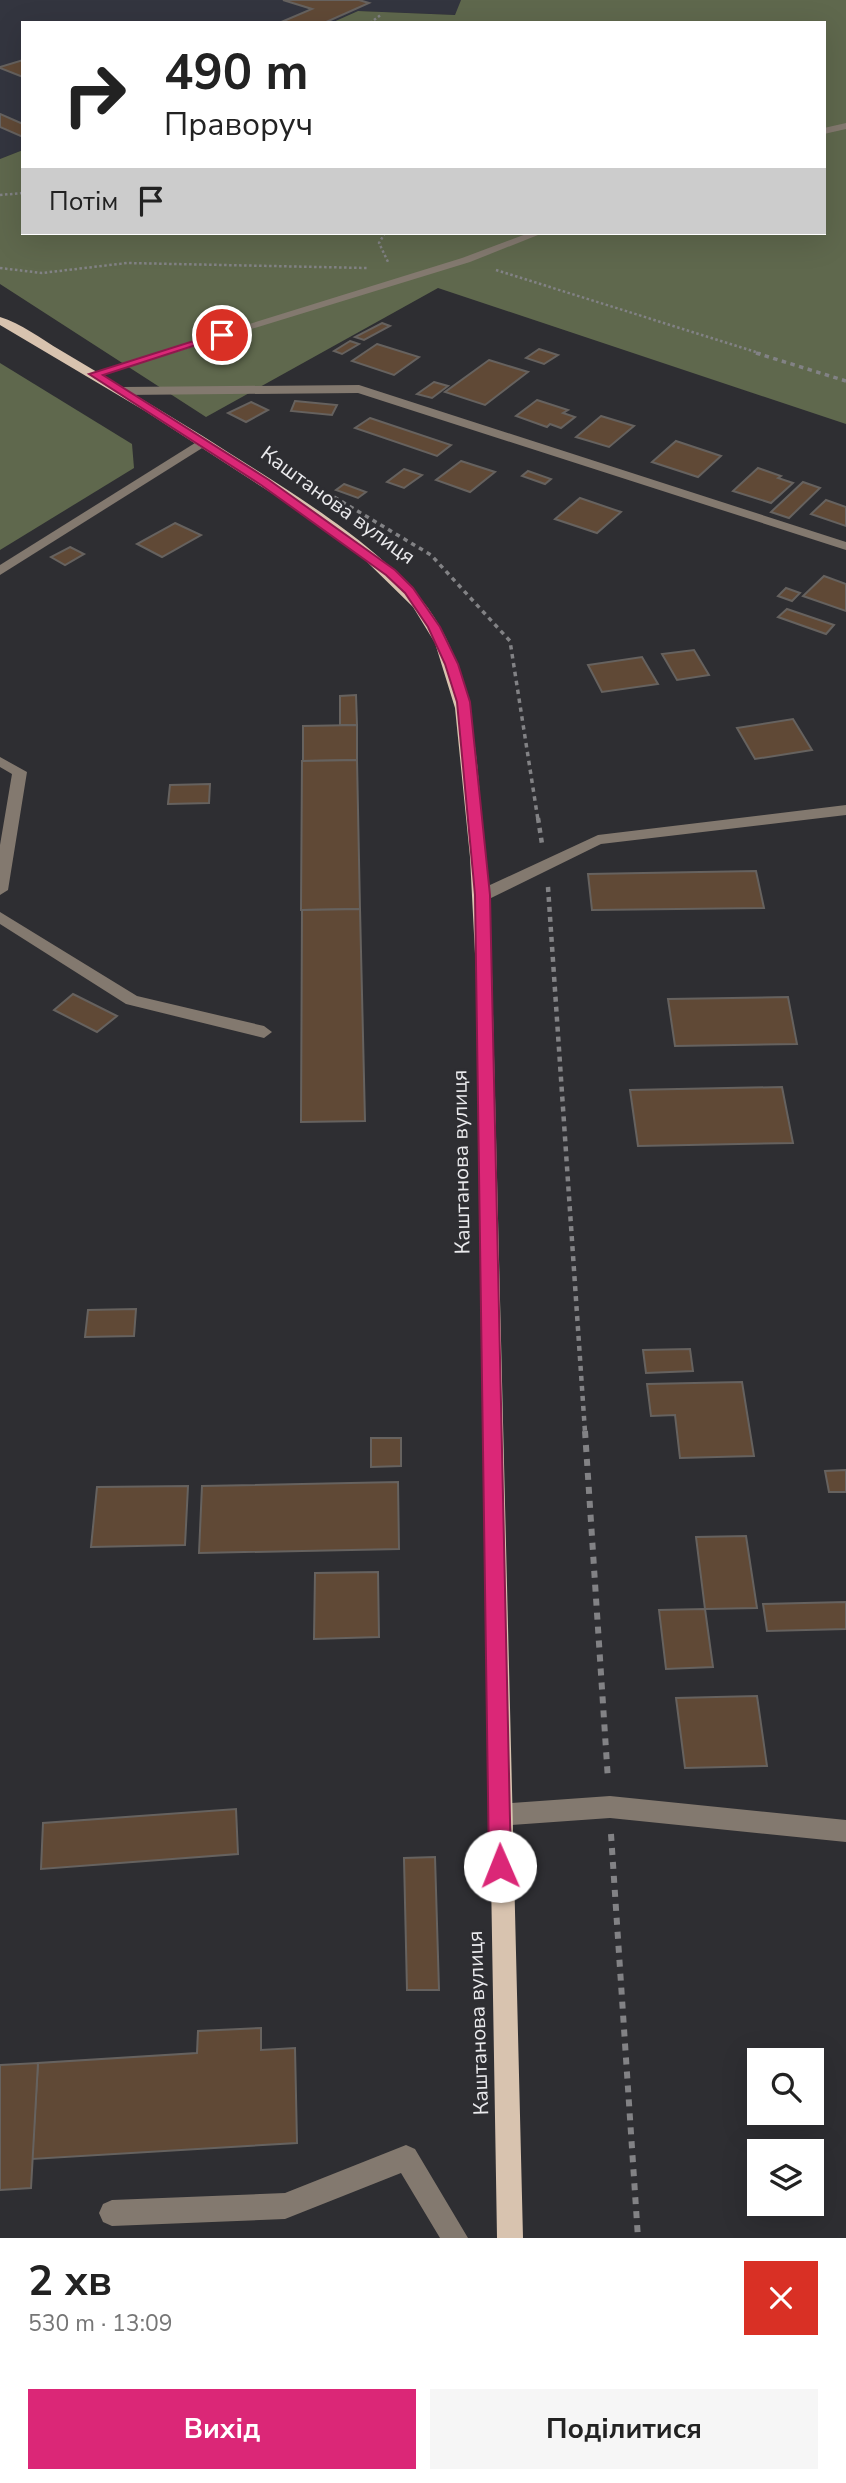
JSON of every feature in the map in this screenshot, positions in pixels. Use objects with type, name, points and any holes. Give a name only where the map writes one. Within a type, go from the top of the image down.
[{"type":"main road","name":"Каштанова вулиця","points":[[0,320],[123,391],[203,442],[306,510],[390,573],[409,590],[434,627],[451,664],[463,702],[483,895],[499,1815],[510,2238]]},
{"type":"street","points":[[826,131],[846,126]]},
{"type":"street","points":[[94,374],[466,260],[533,235]]},
{"type":"street","points":[[123,391],[359,389],[846,546]]},
{"type":"street","points":[[0,571],[203,442]]},
{"type":"street","points":[[0,761],[20,772],[0,890]]},
{"type":"street","points":[[483,895],[598,840],[846,810]]},
{"type":"street","points":[[0,917],[132,1000],[264,1032]]},
{"type":"street","points":[[499,1815],[610,1807],[846,1830]]},
{"type":"street","points":[[113,2213],[285,2206],[406,2158],[455,2238]]},
{"type":"path","points":[[373,21],[382,14]]},
{"type":"path","points":[[0,195],[21,193]]},
{"type":"path","points":[[383,235],[379,243],[391,269],[428,272]]},
{"type":"path","points":[[466,260],[846,381]]},
{"type":"path","points":[[0,268],[42,273],[127,263],[330,265],[379,269]]},
{"type":"path","points":[[327,493],[430,555],[510,641],[551,914],[638,2238]]},
{"type":"shaded area","points":[[0,0],[461,0],[456,15],[358,11],[336,21],[21,21],[21,151],[0,159]]},
{"type":"green space","points":[[461,0],[846,0],[846,424],[438,288],[206,417],[0,284],[0,159],[21,151],[21,235],[826,235],[826,21],[336,21],[358,11],[455,15]]},
{"type":"green space","points":[[0,363],[132,444],[134,468],[0,550]]},
{"type":"building","points":[[283,0],[359,0],[369,3],[328,21],[284,21],[312,9]]},
{"type":"building","points":[[21,61],[21,76],[0,68]]},
{"type":"building","points":[[0,114],[21,123],[21,136],[0,127]]},
{"type":"building","points":[[382,323],[390,326],[364,340],[355,337]]},
{"type":"building","points":[[350,341],[359,344],[342,354],[334,351]]},
{"type":"building","points":[[377,344],[419,357],[394,375],[352,361]]},
{"type":"building","points":[[539,349],[558,355],[544,364],[526,358]]},
{"type":"building","points":[[489,360],[528,372],[485,405],[445,392]]},
{"type":"building","points":[[434,382],[448,386],[432,398],[417,394]]},
{"type":"building","points":[[537,400],[568,410],[563,413],[575,417],[561,428],[550,424],[547,427],[516,416]]},
{"type":"building","points":[[295,401],[337,405],[332,415],[291,411]]},
{"type":"building","points":[[251,402],[268,410],[246,422],[228,413]]},
{"type":"building","points":[[601,416],[634,426],[609,447],[576,437]]},
{"type":"building","points":[[370,418],[451,445],[437,456],[355,428]]},
{"type":"building","points":[[676,441],[721,456],[698,477],[652,462]]},
{"type":"building","points":[[461,461],[495,472],[470,492],[436,480]]},
{"type":"building","points":[[758,468],[793,483],[771,503],[733,491]]},
{"type":"building","points":[[404,469],[422,475],[404,488],[387,482]]},
{"type":"building","points":[[528,471],[551,479],[545,484],[522,476]]},
{"type":"building","points":[[803,482],[820,488],[789,518],[771,512]]},
{"type":"building","points":[[344,484],[366,492],[358,498],[336,490]]},
{"type":"building","points":[[580,498],[621,512],[597,533],[555,519]]},
{"type":"building","points":[[826,500],[846,507],[846,526],[811,514]]},
{"type":"building","points":[[175,523],[201,535],[162,557],[137,544]]},
{"type":"building","points":[[70,547],[84,554],[65,565],[51,557]]},
{"type":"building","points":[[824,576],[846,584],[846,611],[803,596]]},
{"type":"building","points":[[786,588],[800,593],[792,601],[778,596]]},
{"type":"building","points":[[787,609],[834,625],[826,634],[778,617]]},
{"type":"building","points":[[694,650],[709,675],[677,680],[662,654]]},
{"type":"building","points":[[642,657],[658,684],[602,692],[588,665]]},
{"type":"building","points":[[356,695],[357,725],[340,725],[340,696]]},
{"type":"building","points":[[793,719],[812,750],[755,759],[737,728]]},
{"type":"building","points":[[357,725],[357,760],[303,761],[303,726]]},
{"type":"building","points":[[357,760],[360,909],[301,910],[302,761]]},
{"type":"building","points":[[210,784],[209,803],[168,804],[170,785]]},
{"type":"building","points":[[756,871],[764,908],[592,910],[588,874]]},
{"type":"building","points":[[360,909],[365,1121],[301,1122],[302,910]]},
{"type":"building","points":[[73,994],[117,1016],[97,1032],[54,1010]]},
{"type":"building","points":[[788,997],[797,1044],[675,1046],[668,999]]},
{"type":"building","points":[[782,1087],[793,1143],[638,1146],[630,1090]]},
{"type":"building","points":[[136,1309],[134,1336],[85,1337],[88,1310]]},
{"type":"building","points":[[690,1349],[693,1371],[646,1373],[643,1350]]},
{"type":"building","points":[[742,1382],[754,1456],[680,1458],[675,1415],[651,1416],[647,1384]]},
{"type":"building","points":[[371,1438],[401,1438],[401,1466],[371,1467]]},
{"type":"building","points":[[846,1470],[846,1492],[829,1492],[825,1471]]},
{"type":"building","points":[[398,1482],[399,1549],[199,1553],[202,1486]]},
{"type":"building","points":[[188,1486],[185,1545],[91,1547],[97,1487]]},
{"type":"building","points":[[746,1536],[757,1608],[705,1609],[696,1537]]},
{"type":"building","points":[[378,1572],[379,1637],[314,1639],[315,1573]]},
{"type":"building","points":[[846,1602],[846,1629],[767,1631],[763,1604]]},
{"type":"building","points":[[705,1609],[713,1667],[666,1669],[659,1610]]},
{"type":"building","points":[[757,1696],[767,1766],[685,1768],[676,1698]]},
{"type":"building","points":[[236,1809],[238,1854],[41,1869],[43,1823]]},
{"type":"building","points":[[435,1857],[439,1990],[407,1990],[404,1858]]},
{"type":"building","points":[[261,2028],[261,2050],[295,2048],[297,2143],[32,2159],[38,2063],[197,2053],[198,2031]]},
{"type":"building","points":[[38,2063],[31,2188],[0,2190],[0,2065]]},
{"type":"route","points":[[222,335],[94,374],[265,482],[390,573],[409,590],[434,627],[451,664],[463,702],[483,895],[500,1866]]}]
